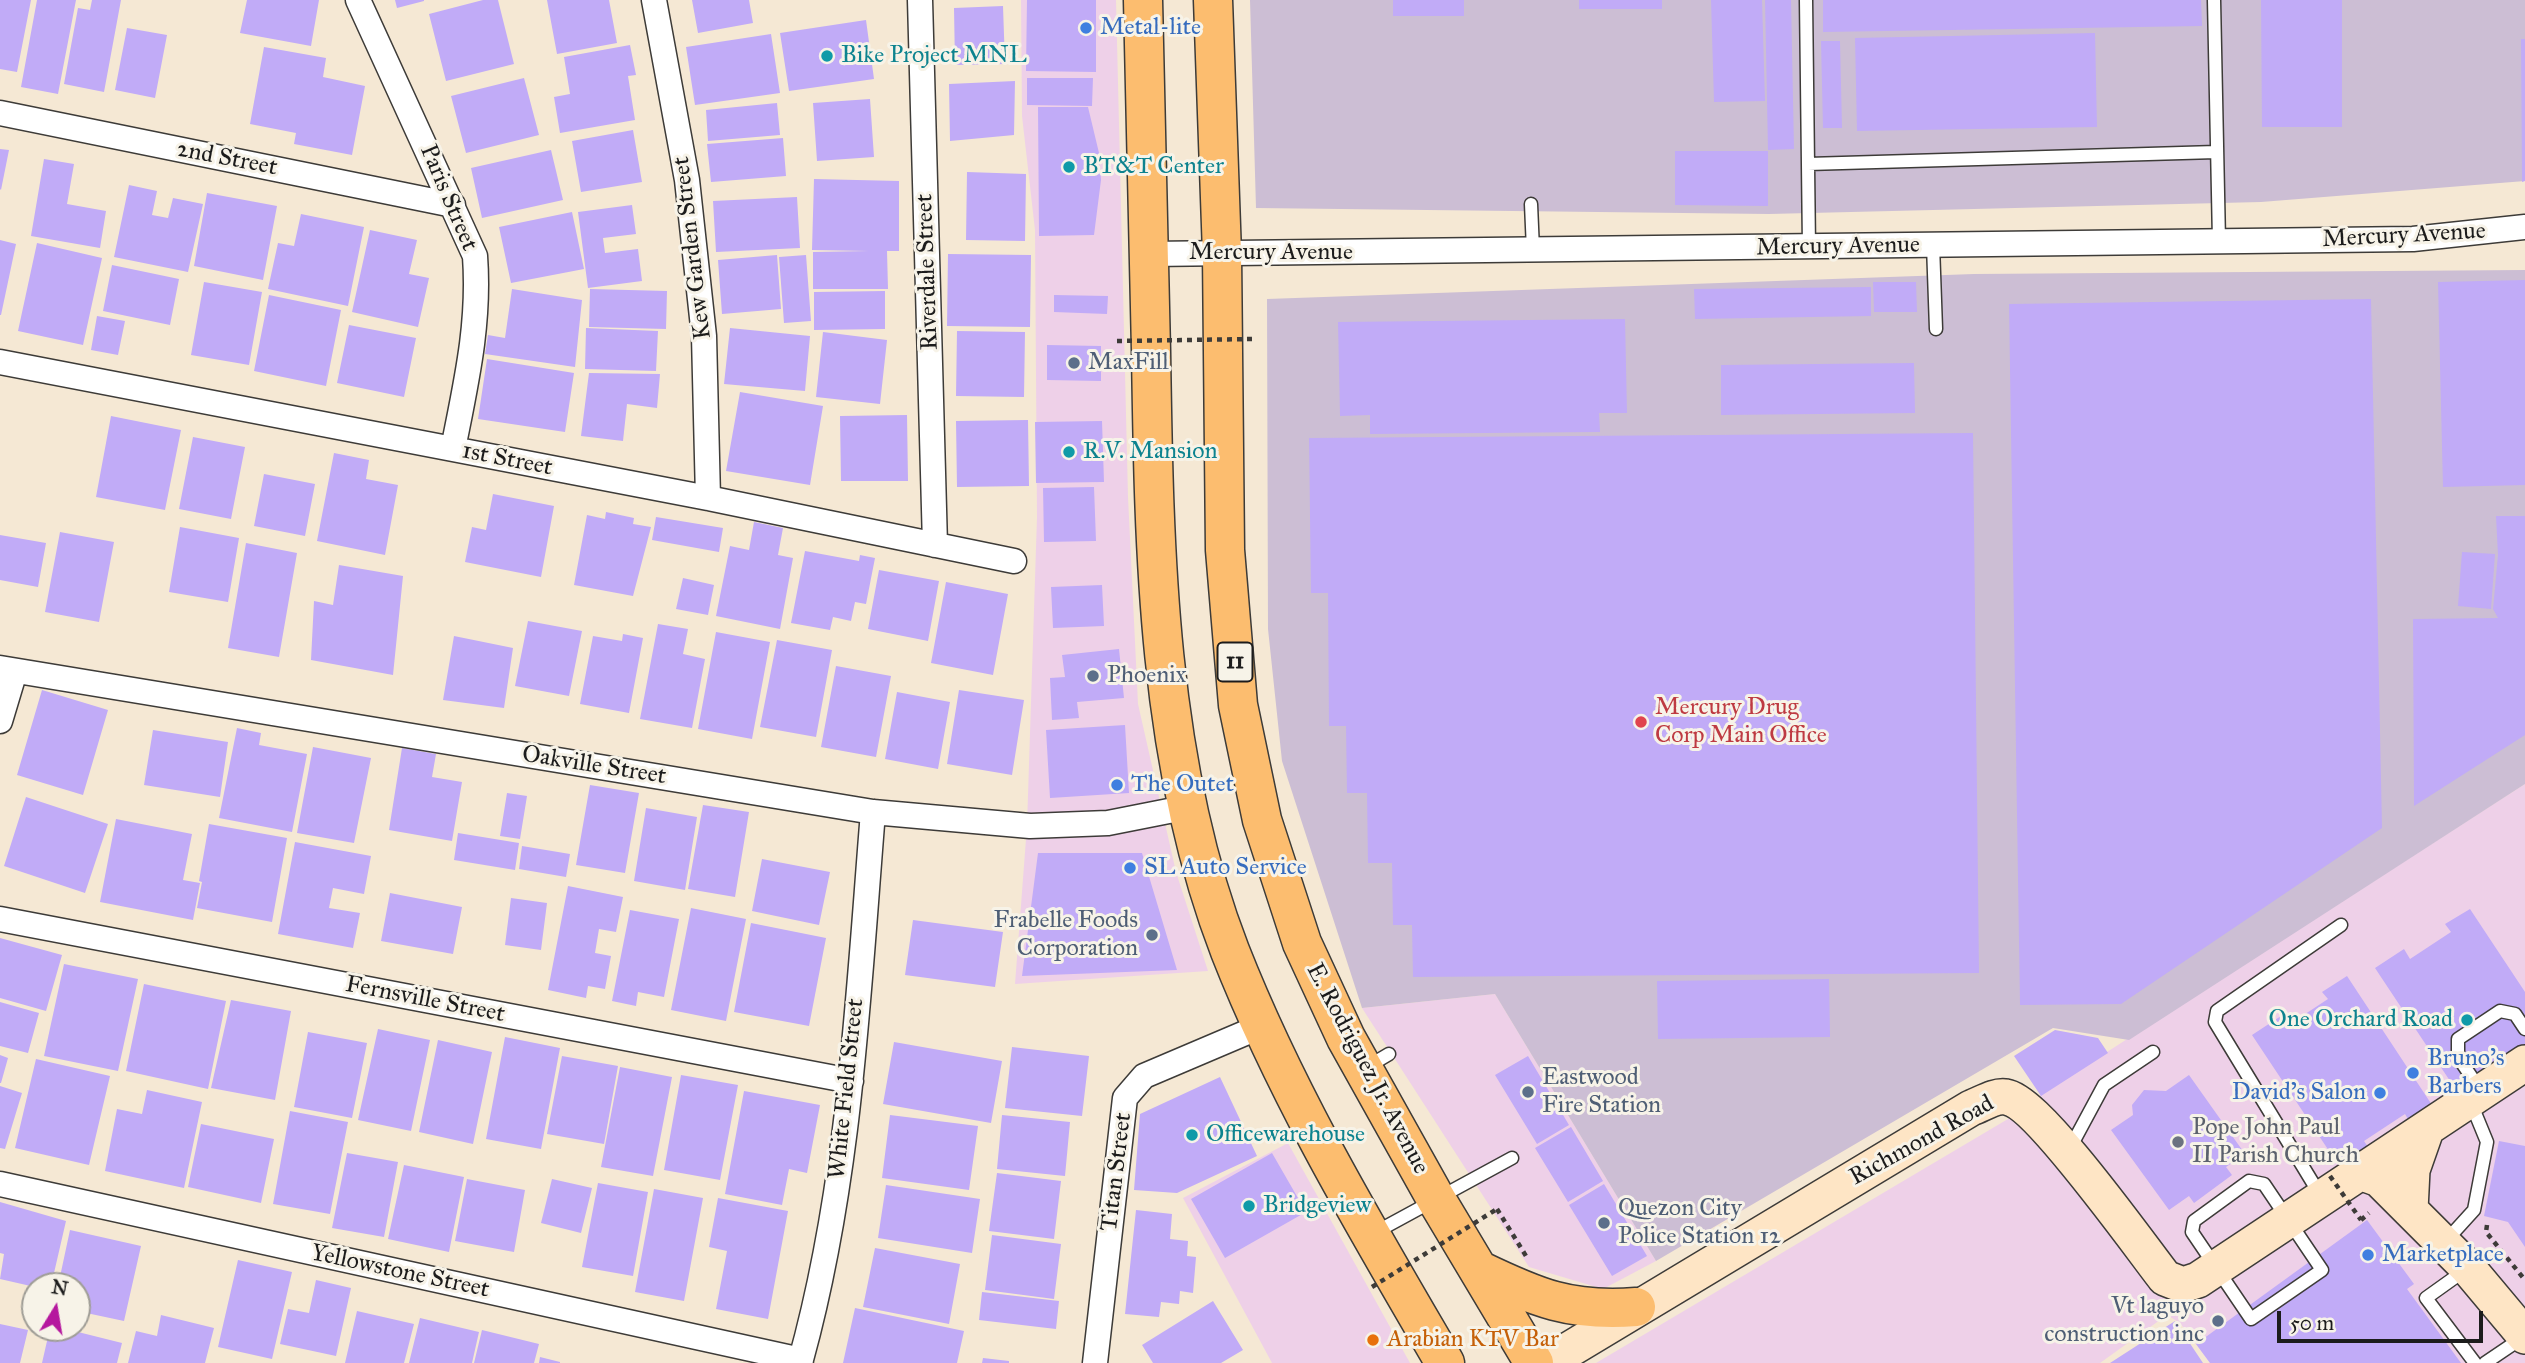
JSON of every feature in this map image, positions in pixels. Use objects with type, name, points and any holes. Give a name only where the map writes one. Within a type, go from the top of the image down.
[{"type":"main road","points":[[1143,0],[1154,551],[1172,714],[1189,807],[1230,950],[1303,1115],[1445,1363]]},
{"type":"main road","name":"E. Rodriguez Jr. Avenue","points":[[1213,0],[1222,254],[1225,550],[1238,705],[1262,820],[1302,943],[1376,1062],[1436,1199],[1534,1363]]},
{"type":"main road","points":[[1479,1270],[1535,1297],[1636,1307]]},
{"type":"street","name":"Paris Street","points":[[358,0],[475,256],[478,301],[473,348],[453,449]]},
{"type":"street","name":"Kew Garden Street","points":[[654,0],[687,180],[704,336],[708,499]]},
{"type":"street","name":"Riverdale Street","points":[[920,0],[935,545]]},
{"type":"street","name":"2nd Street","points":[[0,114],[453,205]]},
{"type":"street","name":"Mercury Avenue","points":[[1149,254],[2413,239],[2525,227]]},
{"type":"street","name":"1st Street","points":[[0,362],[1014,561]]},
{"type":"street","name":"Oakville Street","points":[[8,670],[873,812],[1030,826],[1108,823],[1189,807]]},
{"type":"street","points":[[0,721],[8,670]]},
{"type":"street","name":"White Field Street","points":[[800,1362],[833,1213],[850,1081],[873,812]]},
{"type":"street","name":"Fernsville Street","points":[[0,919],[850,1081]]},
{"type":"street","name":"Titan Street","points":[[1095,1363],[1125,1098],[1144,1076],[1264,1025]]},
{"type":"street","name":"Richmond Road","points":[[1547,1363],[1636,1307],[1971,1108],[1997,1097],[2009,1097],[2020,1104],[2067,1153],[2165,1278],[2183,1285],[2198,1280],[2289,1220],[2337,1182],[2426,1130],[2525,1063]]},
{"type":"street","points":[[2410,1210],[2412,1170],[2426,1130]]},
{"type":"street","points":[[2337,1182],[2379,1179],[2468,1268],[2525,1336]]},
{"type":"street","name":"Yellowstone Street","points":[[0,1184],[800,1362]]},
{"type":"lane","points":[[1806,0],[1809,247]]},
{"type":"lane","points":[[2214,0],[2219,241]]},
{"type":"lane","points":[[1808,164],[2216,152]]},
{"type":"lane","points":[[1531,204],[1533,250]]},
{"type":"lane","points":[[1933,245],[1936,329]]},
{"type":"lane","points":[[2337,1182],[2215,1022],[2217,1012],[2239,994],[2341,925]]},
{"type":"lane","points":[[2444,1243],[2474,1210],[2487,1142],[2475,1096],[2458,1057],[2458,1039],[2500,1012],[2515,1014],[2525,1029]]},
{"type":"lane","points":[[2067,1153],[2104,1085],[2153,1052]]},
{"type":"lane","points":[[1371,1235],[1512,1158]]},
{"type":"lane","points":[[2249,1181],[2264,1184],[2322,1270],[2251,1319],[2216,1267],[2192,1232],[2194,1221],[2249,1181]]},
{"type":"lane","points":[[2468,1268],[2426,1298],[2475,1363]]},
{"type":"lane","points":[[2484,1363],[2525,1336]]},
{"type":"path","points":[[1117,341],[1255,339]]},
{"type":"path","points":[[2337,1182],[2361,1220]]},
{"type":"path","points":[[1372,1287],[1497,1209],[1529,1260]]},
{"type":"path","points":[[2489,1217],[2486,1232],[2525,1280]]},
{"type":"shaded area","points":[[1021,0],[1116,0],[1128,497],[1138,704],[1176,872],[1208,971],[1015,984],[1027,826],[1037,517],[1035,230],[1022,116]]},
{"type":"shaded area","points":[[1250,0],[2525,0],[2525,181],[2261,202],[1769,214],[1256,208]]},
{"type":"shaded area","points":[[2525,270],[2525,784],[2129,1040],[2053,1028],[1656,1261],[1495,994],[1362,1008],[1282,761],[1268,629],[1267,299],[1974,274]]},
{"type":"shaded area","points":[[2525,784],[2525,1363],[2210,1363],[2180,1323],[2167,1315],[2100,1363],[1596,1363],[2013,1116],[2043,1093]]},
{"type":"shaded area","points":[[1495,994],[1656,1261],[1603,1289],[1529,1267],[1362,1008]]},
{"type":"shaded area","points":[[1288,1143],[1410,1363],[1272,1363],[1183,1198]]},
{"type":"building","points":[[0,0],[31,0],[17,72],[0,69]]},
{"type":"building","points":[[37,0],[76,0],[58,94],[21,87]]},
{"type":"building","points":[[92,0],[121,0],[104,92],[64,84],[78,8],[90,10]]},
{"type":"building","points":[[247,0],[319,0],[311,46],[240,33]]},
{"type":"building","points":[[395,0],[424,0],[424,1],[397,8]]},
{"type":"building","points":[[483,0],[498,0],[514,64],[446,81],[429,14]]},
{"type":"building","points":[[547,0],[609,0],[617,43],[557,54]]},
{"type":"building","points":[[692,0],[749,0],[753,23],[698,33]]},
{"type":"building","points":[[1027,0],[1096,0],[1096,72],[1026,71]]},
{"type":"building","points":[[1393,0],[1464,0],[1464,16],[1393,16]]},
{"type":"building","points":[[1579,0],[1662,0],[1662,9],[1579,9]]},
{"type":"building","points":[[1711,0],[1762,0],[1765,101],[1714,102]]},
{"type":"building","points":[[1765,0],[1791,0],[1794,149],[1768,150]]},
{"type":"building","points":[[1823,0],[2201,0],[2202,26],[1823,32]]},
{"type":"building","points":[[2261,0],[2342,0],[2342,127],[2262,127]]},
{"type":"building","points":[[1003,6],[1005,64],[955,65],[954,8]]},
{"type":"building","name":"Bike Project MNL","points":[[866,20],[874,79],[789,91],[780,33]]},
{"type":"building","points":[[127,28],[167,35],[155,98],[115,90]]},
{"type":"building","points":[[2095,33],[2097,127],[1857,131],[1855,38]]},
{"type":"building","points":[[771,34],[780,93],[695,105],[686,47]]},
{"type":"building","points":[[2521,39],[2525,39],[2525,181],[2522,182]]},
{"type":"building","points":[[1821,41],[1840,41],[1842,128],[1823,128]]},
{"type":"building","points":[[630,45],[636,75],[628,76],[635,120],[560,133],[554,97],[570,94],[564,57]]},
{"type":"building","points":[[264,47],[326,58],[323,77],[365,86],[352,155],[294,144],[296,133],[250,124]]},
{"type":"building","points":[[524,78],[539,135],[466,153],[451,96]]},
{"type":"building","points":[[1027,78],[1093,78],[1092,106],[1027,105]]},
{"type":"building","points":[[1015,81],[1014,135],[950,141],[949,84]]},
{"type":"building","points":[[870,99],[874,157],[817,161],[813,103]]},
{"type":"building","points":[[777,103],[780,135],[708,141],[706,110]]},
{"type":"building","name":"BT&T Center","points":[[1038,107],[1088,107],[1099,153],[1101,180],[1094,235],[1039,236]]},
{"type":"building","points":[[633,130],[642,182],[581,192],[572,141]]},
{"type":"building","points":[[783,138],[786,176],[711,182],[707,144]]},
{"type":"building","points":[[0,149],[9,150],[1,190],[0,189]]},
{"type":"building","points":[[551,150],[563,200],[482,218],[471,168]]},
{"type":"building","points":[[1675,151],[1768,151],[1768,206],[1675,205]]},
{"type":"building","points":[[44,159],[74,164],[67,204],[106,211],[100,248],[31,236]]},
{"type":"building","points":[[967,172],[1026,174],[1025,241],[966,240]]},
{"type":"building","points":[[814,179],[899,181],[899,251],[887,251],[888,289],[813,289],[813,252],[869,251],[812,250]]},
{"type":"building","points":[[129,185],[157,191],[152,215],[168,218],[173,198],[203,204],[188,272],[114,257]]},
{"type":"building","points":[[207,193],[277,206],[263,280],[194,266]]},
{"type":"building","points":[[797,197],[800,248],[716,252],[713,201]]},
{"type":"building","points":[[632,205],[636,234],[603,238],[605,253],[638,249],[642,281],[588,288],[578,212]]},
{"type":"building","points":[[572,212],[584,269],[511,283],[499,227]]},
{"type":"building","points":[[301,214],[364,227],[348,306],[268,289],[278,243],[294,246]]},
{"type":"building","points":[[370,230],[417,240],[409,274],[429,278],[418,327],[352,312]]},
{"type":"building","points":[[0,240],[16,244],[1,315],[0,315]]},
{"type":"building","points":[[37,243],[102,258],[83,345],[18,331]]},
{"type":"building","points":[[948,254],[1031,255],[1030,327],[947,326]]},
{"type":"building","points":[[777,255],[781,309],[722,314],[718,260]]},
{"type":"building","points":[[806,255],[811,321],[784,323],[779,257]]},
{"type":"building","points":[[112,265],[179,279],[170,325],[103,311]]},
{"type":"building","points":[[2525,280],[2525,485],[2443,487],[2438,282]]},
{"type":"building","points":[[204,282],[262,292],[249,365],[191,355]]},
{"type":"building","points":[[1873,282],[1916,282],[1917,312],[1874,312]]},
{"type":"building","points":[[1871,287],[1871,316],[1695,319],[1694,289]]},
{"type":"building","points":[[512,289],[582,300],[575,367],[485,354],[488,335],[505,338]]},
{"type":"building","points":[[590,289],[667,291],[666,329],[589,327]]},
{"type":"building","points":[[885,291],[885,329],[814,330],[814,292]]},
{"type":"building","points":[[269,295],[341,310],[326,386],[254,371]]},
{"type":"building","points":[[1054,295],[1108,296],[1107,314],[1054,312]]},
{"type":"building","points":[[2371,299],[2382,828],[2121,1004],[2020,1005],[2009,304]]},
{"type":"building","points":[[97,316],[125,321],[118,355],[91,350]]},
{"type":"building","points":[[1625,319],[1627,413],[1599,413],[1600,432],[1370,434],[1370,415],[1340,416],[1338,322]]},
{"type":"building","points":[[349,325],[416,338],[404,397],[337,383]]},
{"type":"building","points":[[586,328],[658,331],[656,371],[585,369]]},
{"type":"building","points":[[730,328],[810,336],[805,391],[724,384]]},
{"type":"building","points":[[957,331],[1025,332],[1024,397],[956,396]]},
{"type":"building","points":[[823,332],[887,340],[880,404],[816,397]]},
{"type":"building","name":"MaxFill","points":[[1047,345],[1101,346],[1101,381],[1047,380]]},
{"type":"building","points":[[487,359],[574,373],[565,432],[478,419]]},
{"type":"building","points":[[1914,363],[1915,413],[1721,415],[1721,365]]},
{"type":"building","points":[[589,373],[660,374],[657,408],[627,404],[623,441],[581,436]]},
{"type":"building","points":[[740,392],[823,406],[810,485],[726,471]]},
{"type":"building","points":[[907,415],[908,481],[841,481],[840,416]]},
{"type":"building","points":[[111,416],[181,430],[165,510],[96,497]]},
{"type":"building","points":[[1028,420],[1029,486],[957,487],[956,421]]},
{"type":"building","name":"R.V. Mansion","points":[[1102,421],[1104,482],[1036,483],[1035,422]]},
{"type":"building","points":[[1973,433],[1979,973],[1413,977],[1412,925],[1393,925],[1392,863],[1368,863],[1367,793],[1347,793],[1346,726],[1329,726],[1328,593],[1311,593],[1309,438]]},
{"type":"building","points":[[193,437],[245,447],[231,519],[179,509]]},
{"type":"building","points":[[334,453],[369,460],[366,479],[398,485],[385,555],[317,541]]},
{"type":"building","points":[[264,474],[315,484],[305,536],[254,526]]},
{"type":"building","points":[[1094,487],[1096,541],[1044,542],[1043,488]]},
{"type":"building","points":[[493,494],[554,506],[541,577],[465,562],[472,527],[486,530]]},
{"type":"building","points":[[606,512],[634,518],[633,524],[651,527],[633,596],[574,585],[587,515],[605,519]]},
{"type":"building","points":[[2496,516],[2525,516],[2525,735],[2414,806],[2413,619],[2498,618],[2493,609],[2498,555]]},
{"type":"building","points":[[656,517],[723,528],[719,552],[652,540]]},
{"type":"building","points":[[754,522],[783,528],[778,555],[793,558],[780,629],[716,616],[730,546],[749,550]]},
{"type":"building","points":[[180,527],[239,538],[228,602],[169,592]]},
{"type":"building","points":[[60,532],[114,542],[99,622],[45,612]]},
{"type":"building","points":[[0,535],[46,543],[38,587],[0,580]]},
{"type":"building","points":[[246,543],[297,553],[279,657],[228,648]]},
{"type":"building","points":[[805,551],[859,561],[860,555],[875,558],[866,604],[855,602],[851,621],[833,617],[830,630],[791,623]]},
{"type":"building","points":[[2462,552],[2495,554],[2491,609],[2458,606]]},
{"type":"building","points":[[339,565],[403,576],[393,675],[311,660],[314,601],[333,605]]},
{"type":"building","points":[[879,570],[939,581],[928,641],[868,629]]},
{"type":"building","points":[[683,578],[714,585],[708,615],[676,609]]},
{"type":"building","points":[[946,582],[1008,594],[993,675],[931,663]]},
{"type":"building","points":[[1102,585],[1104,626],[1053,628],[1051,587]]},
{"type":"building","points":[[528,621],[582,631],[569,696],[515,686]]},
{"type":"building","points":[[658,624],[688,629],[683,654],[705,659],[692,728],[640,719]]},
{"type":"building","points":[[716,632],[770,642],[752,739],[698,729]]},
{"type":"building","points":[[623,634],[643,638],[629,713],[580,704],[593,636],[622,641]]},
{"type":"building","points":[[454,636],[513,648],[504,708],[443,700]]},
{"type":"building","points":[[777,640],[832,650],[816,737],[760,727]]},
{"type":"building","name":"Phoenix","points":[[1119,649],[1124,698],[1077,702],[1079,718],[1052,720],[1050,678],[1065,677],[1062,655]]},
{"type":"building","points":[[836,666],[891,676],[876,757],[821,747]]},
{"type":"building","points":[[42,690],[108,710],[83,795],[17,775]]},
{"type":"building","points":[[959,690],[1024,700],[1012,775],[947,764]]},
{"type":"building","points":[[897,692],[950,702],[938,769],[885,759]]},
{"type":"building","points":[[1125,725],[1129,793],[1050,798],[1046,730]]},
{"type":"building","points":[[237,728],[261,733],[259,745],[307,754],[292,832],[219,818]]},
{"type":"building","points":[[153,730],[228,742],[220,797],[144,785]]},
{"type":"building","points":[[313,747],[371,758],[354,843],[297,833]]},
{"type":"building","points":[[402,748],[436,754],[432,777],[462,782],[452,841],[389,830]]},
{"type":"building","points":[[590,785],[639,793],[625,873],[576,865]]},
{"type":"building","points":[[507,793],[527,796],[520,839],[500,836]]},
{"type":"building","points":[[26,797],[108,824],[85,893],[4,866]]},
{"type":"building","points":[[703,805],[749,812],[735,897],[688,889]]},
{"type":"building","points":[[646,808],[697,817],[685,890],[634,881]]},
{"type":"building","points":[[116,819],[192,834],[183,880],[200,883],[193,920],[100,902]]},
{"type":"building","points":[[209,824],[287,838],[272,922],[197,908]]},
{"type":"building","points":[[458,833],[519,843],[515,870],[454,860]]},
{"type":"building","points":[[295,842],[371,856],[364,894],[333,888],[329,908],[360,913],[353,948],[278,934]]},
{"type":"building","points":[[522,846],[570,854],[566,877],[519,869]]},
{"type":"building","points":[[1038,853],[1142,853],[1177,970],[1022,976]]},
{"type":"building","points":[[762,859],[830,872],[819,925],[752,911]]},
{"type":"building","points":[[568,886],[623,897],[616,932],[599,929],[595,953],[611,956],[605,989],[588,986],[586,998],[548,990]]},
{"type":"building","points":[[390,893],[462,907],[453,954],[381,941]]},
{"type":"building","points":[[511,898],[547,903],[541,950],[505,945]]},
{"type":"building","points":[[691,908],[746,919],[726,1021],[671,1010]]},
{"type":"building","name":"One Orchard Road","points":[[2470,909],[2525,992],[2525,1049],[2462,1099],[2375,968],[2404,949],[2410,959],[2451,932],[2445,924]]},
{"type":"building","points":[[630,910],[679,919],[664,997],[638,992],[636,1006],[612,1001]]},
{"type":"building","points":[[913,920],[1003,932],[995,987],[905,975]]},
{"type":"building","points":[[751,923],[826,938],[809,1026],[734,1012]]},
{"type":"building","points":[[0,938],[62,955],[46,1011],[0,998]]},
{"type":"building","points":[[64,964],[138,979],[118,1071],[44,1056]]},
{"type":"building","points":[[2347,976],[2432,1105],[2409,1121],[2405,1114],[2364,1141],[2368,1147],[2339,1166],[2252,1035],[2281,1016],[2287,1026],[2328,999],[2322,992]]},
{"type":"building","points":[[1829,979],[1830,1037],[1658,1039],[1657,981]]},
{"type":"building","points":[[144,984],[226,1001],[208,1089],[126,1071]]},
{"type":"building","points":[[231,1000],[291,1011],[275,1100],[211,1088]]},
{"type":"building","points":[[0,1002],[39,1013],[28,1053],[0,1046]]},
{"type":"building","points":[[378,1029],[430,1040],[411,1131],[358,1120]]},
{"type":"building","points":[[2055,1030],[2098,1038],[2108,1053],[2041,1096],[2014,1056]]},
{"type":"building","points":[[308,1032],[367,1043],[352,1118],[294,1107]]},
{"type":"building","points":[[505,1037],[560,1048],[541,1149],[486,1139]]},
{"type":"building","points":[[438,1040],[492,1052],[473,1144],[419,1132]]},
{"type":"building","points":[[894,1042],[1002,1061],[991,1123],[883,1104]]},
{"type":"building","points":[[1012,1047],[1089,1056],[1082,1116],[1005,1108]]},
{"type":"building","points":[[0,1055],[8,1058],[1,1083],[0,1083]]},
{"type":"building","points":[[562,1056],[618,1066],[604,1144],[547,1134]]},
{"type":"building","name":"Eastwood Fire Station","points":[[1528,1056],[1569,1125],[1537,1144],[1495,1075]]},
{"type":"building","points":[[36,1059],[110,1076],[89,1165],[15,1148]]},
{"type":"building","points":[[620,1067],[672,1077],[653,1176],[601,1167]]},
{"type":"building","points":[[681,1075],[738,1085],[720,1180],[664,1170]]},
{"type":"building","name":"Pope John Paul II Parish Church","points":[[2189,1075],[2245,1154],[2226,1167],[2232,1175],[2194,1203],[2189,1196],[2169,1210],[2111,1130],[2133,1115],[2132,1105],[2144,1090],[2166,1091]]},
{"type":"building","name":"Officewarehouse","points":[[1220,1077],[1257,1156],[1177,1193],[1134,1190],[1140,1114]]},
{"type":"building","points":[[0,1086],[22,1093],[5,1149],[0,1148]]},
{"type":"building","points":[[147,1090],[202,1102],[184,1188],[105,1171],[117,1109],[142,1114]]},
{"type":"building","points":[[744,1091],[820,1105],[807,1173],[789,1169],[782,1205],[725,1194]]},
{"type":"building","points":[[290,1111],[348,1122],[330,1214],[273,1204]]},
{"type":"building","points":[[890,1115],[978,1126],[969,1190],[882,1178]]},
{"type":"building","points":[[1002,1115],[1070,1122],[1065,1176],[997,1169]]},
{"type":"building","points":[[201,1124],[274,1139],[261,1203],[188,1187]]},
{"type":"building","points":[[1571,1127],[1603,1181],[1568,1202],[1535,1148]]},
{"type":"building","points":[[2499,1141],[2525,1146],[2525,1247],[2508,1222],[2484,1216]]},
{"type":"building","points":[[347,1153],[398,1162],[384,1237],[332,1228]]},
{"type":"building","name":"Bridgeview","points":[[1272,1153],[1306,1212],[1225,1258],[1191,1199]]},
{"type":"building","points":[[404,1165],[464,1177],[449,1252],[388,1239]]},
{"type":"building","points":[[997,1173],[1061,1181],[1054,1239],[989,1231]]},
{"type":"building","points":[[467,1179],[525,1190],[514,1252],[455,1241]]},
{"type":"building","points":[[552,1179],[592,1188],[581,1233],[541,1223]]},
{"type":"building","points":[[598,1183],[648,1192],[633,1276],[582,1267]]},
{"type":"building","name":"Quezon City Police Station 12","points":[[1604,1184],[1647,1256],[1612,1276],[1569,1205]]},
{"type":"building","points":[[886,1185],[980,1199],[972,1253],[878,1238]]},
{"type":"building","points":[[654,1189],[703,1198],[684,1301],[635,1292]]},
{"type":"building","points":[[718,1198],[788,1211],[768,1319],[716,1309],[727,1251],[709,1247]]},
{"type":"building","points":[[0,1202],[66,1221],[54,1272],[21,1272],[21,1284],[0,1279],[4,1254],[0,1253]]},
{"type":"building","points":[[1136,1210],[1172,1214],[1170,1239],[1188,1241],[1187,1256],[1196,1257],[1193,1293],[1180,1291],[1179,1304],[1161,1302],[1159,1317],[1125,1314]]},
{"type":"building","points":[[2367,1220],[2414,1284],[2407,1289],[2461,1363],[2210,1363],[2196,1344]]},
{"type":"building","points":[[70,1230],[141,1246],[124,1321],[91,1314],[91,1272],[61,1272]]},
{"type":"building","points":[[992,1235],[1061,1244],[1054,1299],[985,1290]]},
{"type":"building","points":[[875,1248],[960,1264],[949,1324],[863,1307]]},
{"type":"building","points":[[238,1260],[292,1272],[272,1359],[218,1347]]},
{"type":"building","points":[[316,1280],[351,1288],[336,1356],[280,1344],[288,1309],[309,1313]]},
{"type":"building","points":[[982,1292],[1059,1301],[1056,1329],[979,1320]]},
{"type":"building","points":[[1213,1301],[1243,1350],[1221,1363],[1153,1363],[1142,1345]]},
{"type":"building","points":[[855,1308],[964,1331],[957,1363],[843,1363]]},
{"type":"building","points":[[357,1311],[414,1324],[404,1363],[345,1363]]},
{"type":"building","points":[[161,1315],[214,1328],[205,1363],[128,1363],[136,1331],[157,1336]]},
{"type":"building","points":[[420,1318],[479,1332],[472,1363],[409,1363]]},
{"type":"building","points":[[2175,1321],[2203,1363],[2110,1363]]},
{"type":"building","points":[[0,1324],[21,1328],[21,1342],[25,1342],[20,1363],[0,1363]]},
{"type":"building","points":[[482,1330],[539,1344],[534,1363],[474,1363]]},
{"type":"building","points":[[91,1335],[122,1343],[117,1363],[42,1363],[47,1342],[91,1342]]},
{"type":"building","points":[[540,1357],[560,1362],[560,1363],[539,1363]]},
{"type":"building","points":[[983,1358],[1009,1361],[1009,1363],[982,1363]]},
{"type":"place","name":"Metal-lite","points":[[1086,28]]},
{"type":"place","name":"Bike Project MNL","points":[[827,56]]},
{"type":"place","name":"BT&T Center","points":[[1069,167]]},
{"type":"place","name":"MaxFill","points":[[1074,363]]},
{"type":"place","name":"R.V. Mansion","points":[[1069,452]]},
{"type":"place","name":"Phoenix","points":[[1093,676]]},
{"type":"place","name":"Mercury Drug Corp Main Office","points":[[1641,722]]},
{"type":"place","name":"The Outet","points":[[1117,785]]},
{"type":"place","name":"SL Auto Service","points":[[1130,868]]},
{"type":"place","name":"Frabelle Foods Corporation","points":[[1152,935]]},
{"type":"place","name":"One Orchard Road","points":[[2467,1020]]},
{"type":"place","name":"Bruno's Barbers","points":[[2413,1073]]},
{"type":"place","name":"Eastwood Fire Station","points":[[1528,1092]]},
{"type":"place","name":"David's Salon","points":[[2380,1093]]},
{"type":"place","name":"Officewarehouse","points":[[1192,1135]]},
{"type":"place","name":"Pope John Paul II Parish Church","points":[[2178,1142]]},
{"type":"place","name":"Bridgeview","points":[[1249,1206]]},
{"type":"place","name":"Quezon City Police Station 12","points":[[1604,1223]]},
{"type":"place","name":"Marketplace","points":[[2368,1255]]},
{"type":"place","name":"Vt laguyo construction inc","points":[[2218,1321]]},
{"type":"place","name":"Arabian KTV Bar","points":[[1373,1340]]}]
